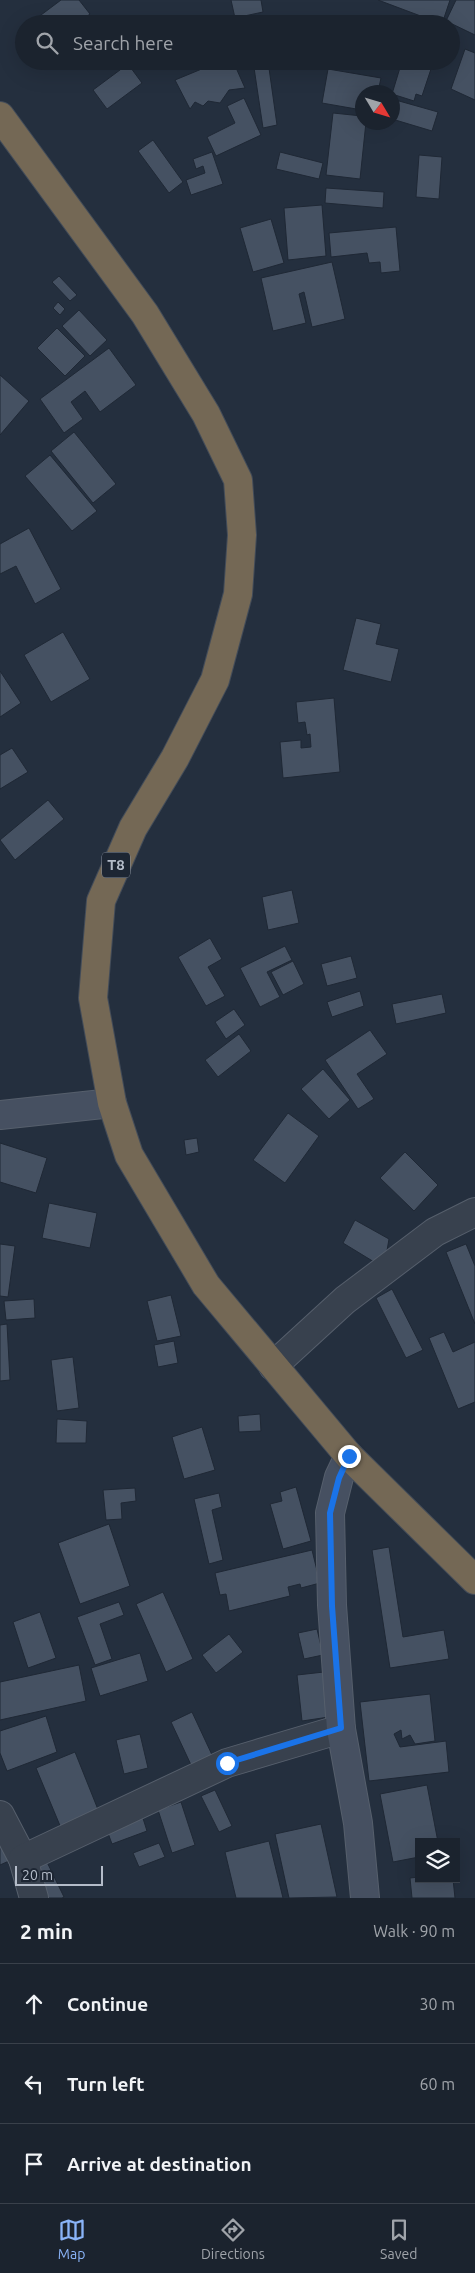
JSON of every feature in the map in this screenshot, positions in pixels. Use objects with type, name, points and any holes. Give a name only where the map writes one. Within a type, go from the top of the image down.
[{"type":"highway","name":"T8","points":[[0,116],[145,314],[206,414],[238,480],[242,535],[238,594],[215,680],[174,758],[132,828],[101,901],[93,998],[112,1103],[129,1155],[206,1285],[349,1456],[475,1580]]},
{"type":"street","points":[[0,1115],[112,1103]]},
{"type":"street","points":[[273,1366],[346,1300],[435,1232],[475,1212]]},
{"type":"street","points":[[349,1456],[339,1478],[330,1513],[332,1606],[341,1728],[358,1823],[364,1898]]},
{"type":"street","points":[[23,1859],[227,1763],[341,1728]]},
{"type":"street","points":[[0,1815],[23,1859],[34,1898]]},
{"type":"building","points":[[61,0],[79,0],[90,14],[89,15],[41,15]]},
{"type":"building","points":[[231,0],[261,0],[263,12],[249,15],[234,15]]},
{"type":"building","points":[[378,0],[450,0],[445,15],[418,15]]},
{"type":"building","points":[[456,0],[475,0],[475,35],[460,28],[460,15],[449,15]]},
{"type":"building","points":[[465,49],[475,53],[475,100],[451,89],[458,70],[460,70],[460,63]]},
{"type":"building","points":[[120,70],[132,70],[142,83],[107,109],[93,90]]},
{"type":"building","points":[[199,70],[237,70],[245,88],[229,90],[220,103],[208,101],[203,106],[195,102],[190,109],[175,80]]},
{"type":"building","points":[[254,70],[269,70],[277,125],[263,128]]},
{"type":"building","points":[[328,70],[381,78],[380,85],[355,85],[355,109],[322,103]]},
{"type":"building","points":[[399,70],[431,70],[422,96],[416,94],[414,101],[400,97],[400,85],[395,85]]},
{"type":"building","points":[[244,98],[261,135],[216,156],[207,137],[235,123],[227,106]]},
{"type":"building","points":[[400,101],[438,112],[432,131],[400,121]]},
{"type":"building","points":[[333,113],[355,115],[355,130],[365,130],[360,179],[326,175]]},
{"type":"building","points":[[153,140],[183,182],[169,193],[138,151]]},
{"type":"building","points":[[212,152],[223,184],[191,195],[186,180],[205,173],[203,166],[196,169],[193,159]]},
{"type":"building","points":[[280,152],[323,163],[319,179],[276,169]]},
{"type":"building","points":[[419,155],[442,157],[439,199],[416,197]]},
{"type":"building","points":[[326,188],[384,192],[383,208],[325,203]]},
{"type":"building","points":[[322,205],[326,256],[288,260],[284,208]]},
{"type":"building","points":[[271,219],[284,263],[253,272],[240,228]]},
{"type":"building","points":[[396,227],[400,271],[381,273],[380,262],[369,263],[367,253],[331,257],[329,233]]},
{"type":"building","points":[[332,262],[345,319],[312,327],[304,292],[299,294],[306,323],[273,331],[261,278]]},
{"type":"building","points":[[59,276],[77,295],[70,301],[52,282]]},
{"type":"building","points":[[58,302],[65,309],[60,315],[53,308]]},
{"type":"building","points":[[79,310],[107,340],[90,356],[62,326]]},
{"type":"building","points":[[57,328],[85,356],[65,376],[37,348]]},
{"type":"building","points":[[109,348],[136,385],[100,412],[85,391],[71,402],[83,419],[64,433],[40,399]]},
{"type":"building","points":[[0,375],[29,401],[0,435]]},
{"type":"building","points":[[74,432],[116,484],[93,503],[51,451]]},
{"type":"building","points":[[50,455],[97,511],[72,531],[25,476]]},
{"type":"building","points":[[29,528],[61,589],[35,604],[16,566],[0,574],[0,544]]},
{"type":"building","points":[[356,618],[381,624],[376,644],[399,649],[391,682],[343,670]]},
{"type":"building","points":[[63,632],[90,679],[51,702],[24,655]]},
{"type":"building","points":[[0,671],[21,703],[0,717]]},
{"type":"building","points":[[334,698],[340,772],[283,778],[280,742],[301,740],[301,748],[311,747],[310,734],[307,735],[305,722],[298,723],[296,702]]},
{"type":"building","points":[[12,748],[28,772],[0,789],[0,755]]},
{"type":"building","points":[[48,800],[64,819],[15,860],[0,840]]},
{"type":"building","points":[[292,890],[299,923],[268,930],[262,897]]},
{"type":"building","points":[[210,938],[222,959],[208,967],[225,996],[206,1006],[178,957]]},
{"type":"building","points":[[285,946],[292,960],[267,972],[280,997],[260,1007],[240,968]]},
{"type":"building","points":[[351,956],[357,978],[327,986],[321,964]]},
{"type":"building","points":[[293,961],[304,984],[283,995],[271,972]]},
{"type":"building","points":[[360,991],[364,1006],[332,1017],[327,1002]]},
{"type":"building","points":[[442,994],[446,1013],[396,1024],[392,1004]]},
{"type":"building","points":[[234,1009],[245,1025],[226,1039],[215,1022]]},
{"type":"building","points":[[370,1030],[387,1054],[357,1074],[374,1099],[358,1109],[325,1060]]},
{"type":"building","points":[[239,1034],[251,1051],[218,1077],[205,1060]]},
{"type":"building","points":[[323,1069],[350,1100],[329,1119],[301,1089]]},
{"type":"building","points":[[288,1113],[319,1136],[285,1183],[253,1160]]},
{"type":"building","points":[[197,1138],[199,1152],[186,1155],[184,1140]]},
{"type":"building","points":[[0,1143],[47,1158],[36,1193],[0,1182]]},
{"type":"building","points":[[405,1152],[438,1185],[414,1211],[380,1178]]},
{"type":"building","points":[[49,1203],[97,1213],[90,1248],[42,1238]]},
{"type":"building","points":[[355,1220],[389,1239],[384,1268],[343,1243]]},
{"type":"building","points":[[0,1244],[15,1246],[8,1297],[0,1296]]},
{"type":"building","points":[[466,1244],[475,1266],[475,1324],[446,1252]]},
{"type":"building","points":[[392,1289],[423,1350],[406,1358],[376,1298]]},
{"type":"building","points":[[171,1295],[181,1336],[157,1341],[147,1301]]},
{"type":"building","points":[[34,1299],[35,1318],[6,1320],[4,1301]]},
{"type":"building","points":[[7,1324],[10,1380],[0,1381],[0,1325]]},
{"type":"building","points":[[444,1332],[453,1352],[475,1342],[475,1402],[458,1409],[429,1338]]},
{"type":"building","points":[[174,1341],[178,1363],[158,1367],[154,1345]]},
{"type":"building","points":[[73,1357],[79,1408],[57,1411],[51,1360]]},
{"type":"building","points":[[260,1414],[261,1431],[239,1432],[238,1416]]},
{"type":"building","points":[[57,1419],[87,1421],[86,1443],[56,1443]]},
{"type":"building","points":[[202,1427],[215,1470],[184,1479],[172,1437]]},
{"type":"building","points":[[296,1487],[311,1541],[283,1549],[270,1504],[282,1501],[280,1492]]},
{"type":"building","points":[[135,1488],[136,1501],[121,1503],[122,1519],[106,1520],[103,1490]]},
{"type":"building","points":[[219,1493],[222,1507],[212,1510],[223,1560],[209,1564],[194,1499]]},
{"type":"building","points":[[109,1524],[130,1586],[80,1604],[58,1543]]},
{"type":"building","points":[[389,1547],[403,1637],[444,1630],[449,1659],[390,1668],[372,1550]]},
{"type":"building","points":[[312,1550],[320,1583],[301,1588],[300,1584],[288,1587],[290,1596],[229,1611],[226,1594],[220,1595],[215,1573]]},
{"type":"building","points":[[163,1592],[193,1659],[166,1672],[136,1604]]},
{"type":"building","points":[[119,1602],[124,1615],[100,1624],[112,1659],[95,1665],[77,1617]]},
{"type":"building","points":[[40,1612],[56,1658],[28,1668],[13,1622]]},
{"type":"building","points":[[317,1629],[323,1655],[304,1659],[298,1633]]},
{"type":"building","points":[[229,1634],[243,1652],[216,1673],[202,1655]]},
{"type":"building","points":[[140,1653],[148,1681],[100,1696],[91,1668]]},
{"type":"building","points":[[79,1665],[86,1701],[0,1720],[0,1682]]},
{"type":"building","points":[[324,1672],[329,1717],[302,1721],[297,1675]]},
{"type":"building","points":[[430,1694],[435,1741],[415,1744],[410,1735],[402,1739],[401,1730],[394,1734],[400,1747],[446,1741],[449,1772],[369,1781],[360,1702]]},
{"type":"building","points":[[192,1712],[213,1757],[192,1767],[171,1722]]},
{"type":"building","points":[[46,1716],[57,1752],[7,1771],[0,1753],[0,1731]]},
{"type":"building","points":[[140,1734],[148,1768],[124,1774],[116,1740]]},
{"type":"building","points":[[75,1752],[99,1812],[61,1828],[36,1768]]},
{"type":"building","points":[[427,1785],[437,1838],[415,1838],[415,1858],[393,1862],[380,1794]]},
{"type":"building","points":[[215,1790],[232,1826],[219,1832],[201,1796]]},
{"type":"building","points":[[181,1802],[195,1845],[172,1853],[158,1810]]},
{"type":"building","points":[[141,1812],[147,1831],[112,1844],[105,1825]]},
{"type":"building","points":[[321,1824],[337,1897],[289,1898],[275,1834]]},
{"type":"building","points":[[269,1841],[283,1898],[236,1898],[225,1852]]},
{"type":"building","points":[[0,1842],[9,1861],[0,1865]]},
{"type":"building","points":[[159,1843],[165,1857],[139,1867],[133,1853]]},
{"type":"building","points":[[44,1856],[64,1897],[62,1898],[47,1898],[31,1863]]},
{"type":"building","points":[[415,1877],[415,1883],[453,1883],[455,1898],[412,1898],[410,1878]]},
{"type":"route","points":[[227,1763],[341,1728],[335,1668],[330,1513],[339,1478],[349,1456]]}]
